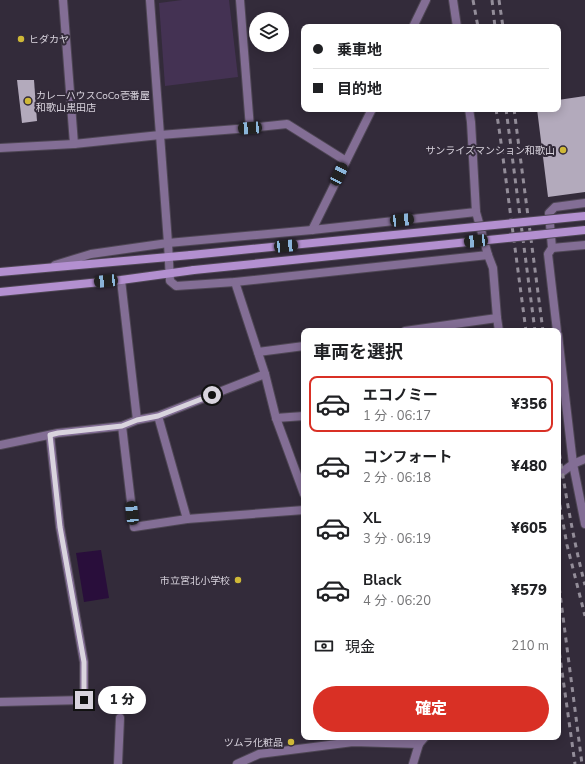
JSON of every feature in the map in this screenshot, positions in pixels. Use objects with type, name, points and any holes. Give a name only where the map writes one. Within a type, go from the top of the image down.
[{"type":"street","points":[[63,0],[74,144]]},
{"type":"street","points":[[150,0],[170,281],[176,286],[235,282],[488,255]]},
{"type":"street","points":[[240,0],[250,128]]},
{"type":"street","points":[[453,0],[457,24]]},
{"type":"street","points":[[414,24],[423,1]]},
{"type":"street","points":[[312,230],[370,112]]},
{"type":"street","points":[[469,112],[476,212],[493,268],[499,328]]},
{"type":"street","points":[[0,148],[74,144],[287,124],[346,161]]},
{"type":"street","points":[[558,328],[548,254],[552,248],[549,213],[555,207],[585,203]]},
{"type":"street","points":[[51,267],[91,254],[168,243],[312,230],[476,212]]},
{"type":"street","points":[[0,272],[191,255],[585,216]]},
{"type":"street","points":[[0,292],[121,280],[194,270],[585,230]]},
{"type":"street","points":[[552,248],[585,245]]},
{"type":"street","points":[[121,280],[137,420]]},
{"type":"street","points":[[235,282],[265,374],[276,418],[301,486]]},
{"type":"street","points":[[426,328],[497,318]]},
{"type":"street","points":[[258,352],[301,346]]},
{"type":"street","points":[[561,361],[573,464],[585,524]]},
{"type":"street","points":[[0,445],[58,433],[122,426],[137,420],[158,416],[265,374]]},
{"type":"street","points":[[158,416],[187,519]]},
{"type":"street","points":[[276,418],[301,416]]},
{"type":"street","points":[[122,426],[134,527],[187,519],[301,510]]},
{"type":"street","points":[[0,702],[84,700],[84,662],[60,527],[50,435]]},
{"type":"street","points":[[561,473],[573,464],[585,459]]},
{"type":"street","points":[[118,764],[120,718]]},
{"type":"street","points":[[237,764],[259,754],[352,740],[419,744]]},
{"type":"street","points":[[412,764],[419,744],[422,740]]},
{"type":"shaded area","points":[[182,0],[229,0],[238,77],[165,86],[159,3]]},
{"type":"shaded area","points":[[101,550],[109,598],[84,602],[76,553]]},
{"type":"building","name":"カレーハウスCoCo壱番屋 和歌山黒田店","points":[[17,80],[34,80],[37,121],[22,123]]},
{"type":"building","name":"サンライズマンション和歌山","points":[[585,96],[585,192],[548,197],[537,112],[561,112],[561,100]]},
{"type":"railway","points":[[473,0],[477,24]]},
{"type":"railway","points":[[492,0],[495,24]]},
{"type":"railway","points":[[499,0],[503,24]]},
{"type":"railway","points":[[496,112],[526,328]]},
{"type":"railway","points":[[506,112],[535,328]]},
{"type":"railway","points":[[514,112],[543,328]]},
{"type":"railway","points":[[561,465],[585,585]]},
{"type":"railway","points":[[561,512],[567,545],[585,616]]},
{"type":"railway","points":[[561,601],[582,764]]},
{"type":"railway","points":[[561,664],[575,764]]},
{"type":"place","name":"ヒダカヤ","points":[[21,39]]},
{"type":"place","name":"カレーハウスCoCo壱番屋 和歌山黒田店","points":[[28,101]]},
{"type":"place","name":"サンライズマンション和歌山","points":[[563,150]]},
{"type":"place","name":"市立宮北小学校","points":[[238,580]]},
{"type":"place","name":"ツムラ化粧品","points":[[291,742]]},
{"type":"route","points":[[84,700],[84,662],[60,527],[50,435],[122,426],[137,420],[158,416],[212,395]]}]
